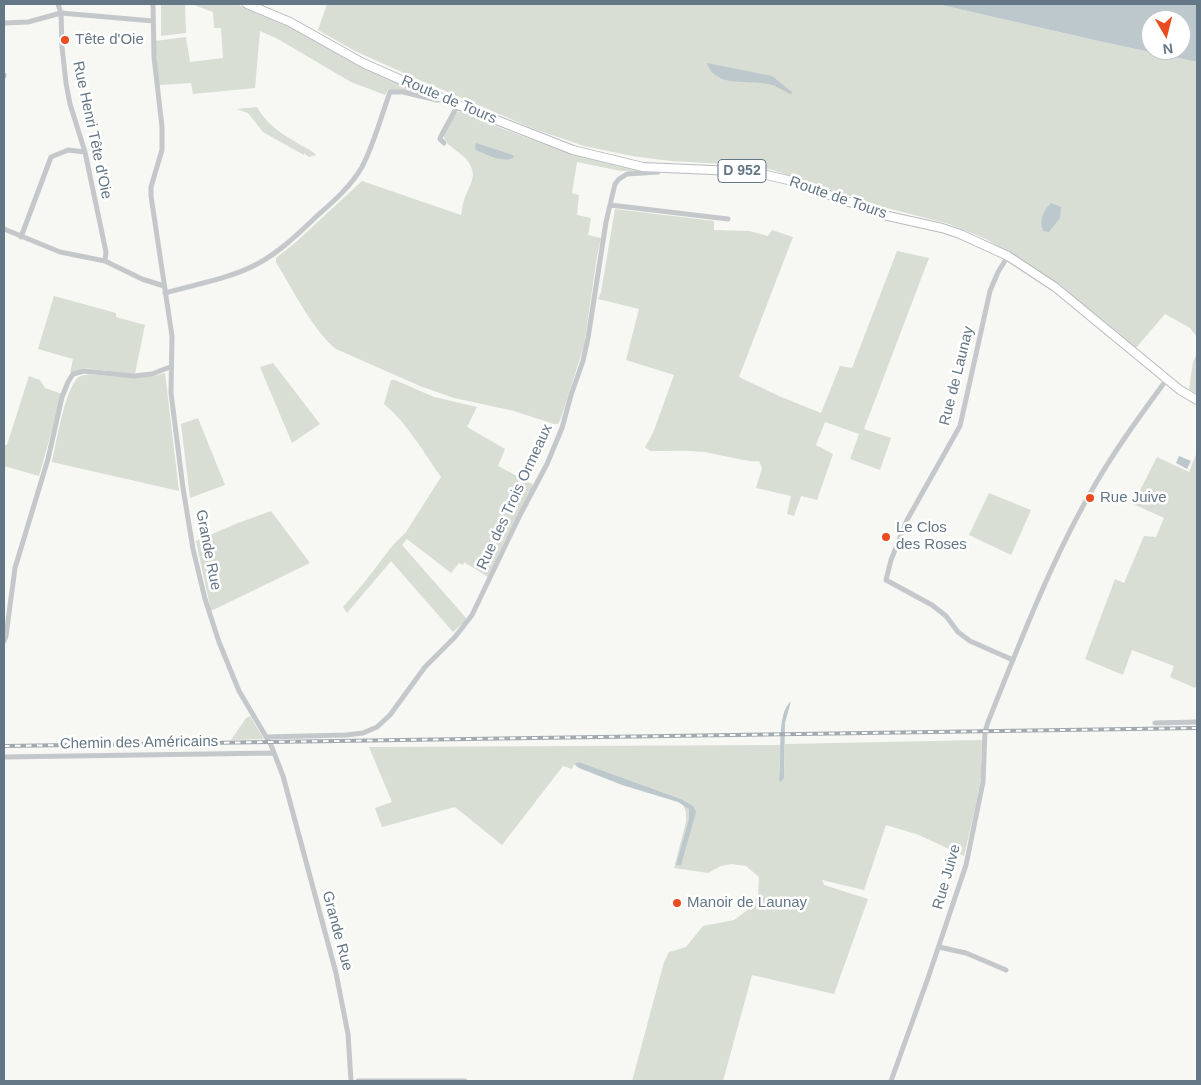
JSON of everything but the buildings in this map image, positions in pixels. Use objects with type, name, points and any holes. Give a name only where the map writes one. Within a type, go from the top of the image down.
[{"type":"main road","name":"Route de Tours","points":[[247,4],[290,22],[363,63],[458,105],[572,150],[609,160],[643,166],[762,174],[788,180],[888,216],[960,234],[1008,256],[1055,287],[1167,379],[1197,400]]},
{"type":"street","name":"Rue Henri Tête d'Oie","points":[[58,4],[61,13],[66,83],[70,104],[85,152],[106,252],[105,261]]},
{"type":"street","name":"Grande Rue","points":[[153,4],[154,57],[162,127],[162,150],[151,187],[151,196],[172,336],[171,393],[193,549],[205,599],[219,642],[239,691],[274,753],[287,789],[336,973],[348,1034],[351,1081]]},
{"type":"street","points":[[4,22],[28,22],[61,13],[153,21]]},
{"type":"street","points":[[165,293],[240,272],[271,256],[296,235],[350,184],[361,169],[390,92],[403,92],[437,100],[442,98]]},
{"type":"street","points":[[444,143],[440,140],[441,136],[458,105]]},
{"type":"street","points":[[21,237],[51,157],[68,150],[85,152]]},
{"type":"street","name":"Rue des Trois Ormeaux","points":[[266,737],[346,735],[363,733],[377,727],[390,715],[425,667],[455,637],[472,615],[547,464],[562,428],[586,345],[612,193],[619,179],[627,174],[658,172],[661,168]]},
{"type":"street","points":[[610,205],[728,219]]},
{"type":"street","points":[[4,229],[60,252],[105,261],[142,279],[164,286]]},
{"type":"street","name":"Rue de Launay","points":[[1008,256],[998,272],[990,291],[960,426],[908,520],[890,560],[886,580],[932,605],[946,616],[958,632],[970,641],[1013,660]]},
{"type":"street","points":[[4,641],[15,568],[48,459],[62,396],[68,382],[73,374],[84,371],[134,376],[152,374],[170,367]]},
{"type":"street","name":"Rue Juive","points":[[891,1081],[966,865],[982,793],[985,732],[988,722],[1062,549],[1096,483],[1167,379]]},
{"type":"street","points":[[1155,723],[1197,722]]},
{"type":"street","name":"Chemin des Américains","points":[[4,757],[274,753]]},
{"type":"street","points":[[939,947],[966,953],[1006,970]]},
{"type":"street","points":[[358,1081],[465,1081]]},
{"type":"shaded area","points":[[161,4],[185,4],[186,33],[161,36]]},
{"type":"shaded area","points":[[191,4],[236,4],[280,21],[308,35],[347,59],[430,96],[408,91],[388,90],[385,95],[351,82],[276,38],[260,31],[255,88],[193,94],[191,83],[159,85],[155,41],[186,37],[190,62],[223,58],[221,28],[214,28],[213,12]]},
{"type":"shaded area","points":[[327,4],[937,4],[1141,50],[1141,60],[1188,60],[1197,62],[1197,337],[1190,328],[1165,314],[1135,349],[1060,285],[986,239],[949,224],[883,207],[773,170],[744,165],[671,161],[632,156],[584,146],[534,129],[415,78],[355,51],[318,30]]},
{"type":"shaded area","points":[[937,4],[1197,4],[1197,62],[1188,60],[1191,60],[1191,10],[1141,10],[1141,50]]},
{"type":"shaded area","points":[[707,63],[772,76],[793,93],[790,94],[764,83],[726,80],[718,77],[711,71]]},
{"type":"shaded area","points":[[257,107],[274,127],[316,155],[309,157],[304,153],[304,155],[263,132],[248,113],[237,109]]},
{"type":"shaded area","points":[[459,111],[574,154],[645,171],[621,171],[577,162],[572,193],[579,195],[577,215],[591,218],[588,235],[601,238],[584,346],[558,424],[514,411],[454,398],[420,386],[336,349],[311,321],[276,262],[276,258],[362,181],[461,215],[473,174],[470,164],[450,146],[445,140],[444,133],[448,123]]},
{"type":"shaded area","points":[[476,143],[513,155],[514,157],[506,160],[492,157],[475,149]]},
{"type":"shaded area","points":[[1051,203],[1061,207],[1060,218],[1049,232],[1043,231],[1041,223],[1043,216]]},
{"type":"shaded area","points":[[615,209],[714,221],[714,230],[749,231],[768,236],[772,230],[793,237],[739,377],[821,413],[840,366],[852,368],[897,251],[929,258],[864,429],[891,438],[880,470],[850,459],[859,434],[825,422],[816,445],[833,454],[817,500],[801,496],[794,516],[787,514],[791,496],[756,488],[762,468],[759,461],[741,460],[705,452],[650,451],[645,447],[653,433],[674,375],[626,360],[639,309],[598,299],[601,292]]},
{"type":"shaded area","points":[[54,296],[116,313],[116,317],[145,325],[135,374],[84,368],[70,373],[73,359],[38,349]]},
{"type":"shaded area","points":[[1197,353],[1197,394],[1189,389],[1193,362]]},
{"type":"shaded area","points":[[273,363],[320,424],[292,443],[260,367]]},
{"type":"shaded area","points":[[165,373],[179,491],[52,462],[66,401],[76,380],[81,376],[95,374],[137,378]]},
{"type":"shaded area","points":[[29,376],[40,380],[45,388],[62,394],[39,476],[4,466],[4,445],[7,445]]},
{"type":"shaded area","points":[[391,380],[434,397],[477,407],[467,427],[505,449],[498,466],[534,485],[488,577],[464,562],[463,565],[459,563],[451,573],[407,539],[402,545],[467,619],[453,632],[391,561],[347,613],[343,607],[393,545],[406,532],[441,477],[408,429],[384,404]]},
{"type":"shaded area","points":[[198,418],[225,485],[190,498],[181,424]]},
{"type":"shaded area","points":[[1197,452],[1197,684],[1195,688],[1170,677],[1174,666],[1132,650],[1123,675],[1085,659],[1115,579],[1124,583],[1144,536],[1156,537],[1164,518],[1133,504],[1157,457],[1189,472]]},
{"type":"shaded area","points":[[1179,456],[1191,461],[1187,469],[1176,463]]},
{"type":"shaded area","points":[[989,493],[1031,510],[1011,555],[969,535]]},
{"type":"shaded area","points":[[271,511],[310,563],[211,611],[196,541]]},
{"type":"shaded area","points":[[791,701],[785,723],[784,778],[780,782],[781,726],[786,708]]},
{"type":"shaded area","points":[[250,716],[264,739],[231,740],[246,718]]},
{"type":"shaded area","points":[[982,740],[981,776],[964,856],[919,835],[886,825],[864,890],[822,880],[824,885],[868,899],[834,994],[752,975],[723,1081],[632,1081],[664,962],[669,952],[686,947],[703,926],[734,920],[745,912],[758,896],[759,877],[746,866],[731,864],[721,866],[708,873],[674,868],[686,822],[686,813],[681,799],[579,762],[574,764],[572,769],[563,766],[502,845],[455,807],[382,827],[375,808],[392,802],[369,747],[781,745],[779,779],[784,778],[785,744]]},
{"type":"shaded area","points":[[579,762],[681,799],[693,806],[696,812],[681,865],[676,865],[689,819],[689,809],[678,802],[622,785],[579,768],[574,764]]},
{"type":"railway","points":[[4,746],[1197,728]]},
{"type":"place","name":"Tête d'Oie","points":[[65,40]]},
{"type":"place","name":"Rue Juive","points":[[1090,498]]},
{"type":"place","name":"Le Clos des Roses","points":[[886,537]]},
{"type":"place","name":"Manoir de Launay","points":[[677,903]]}]
